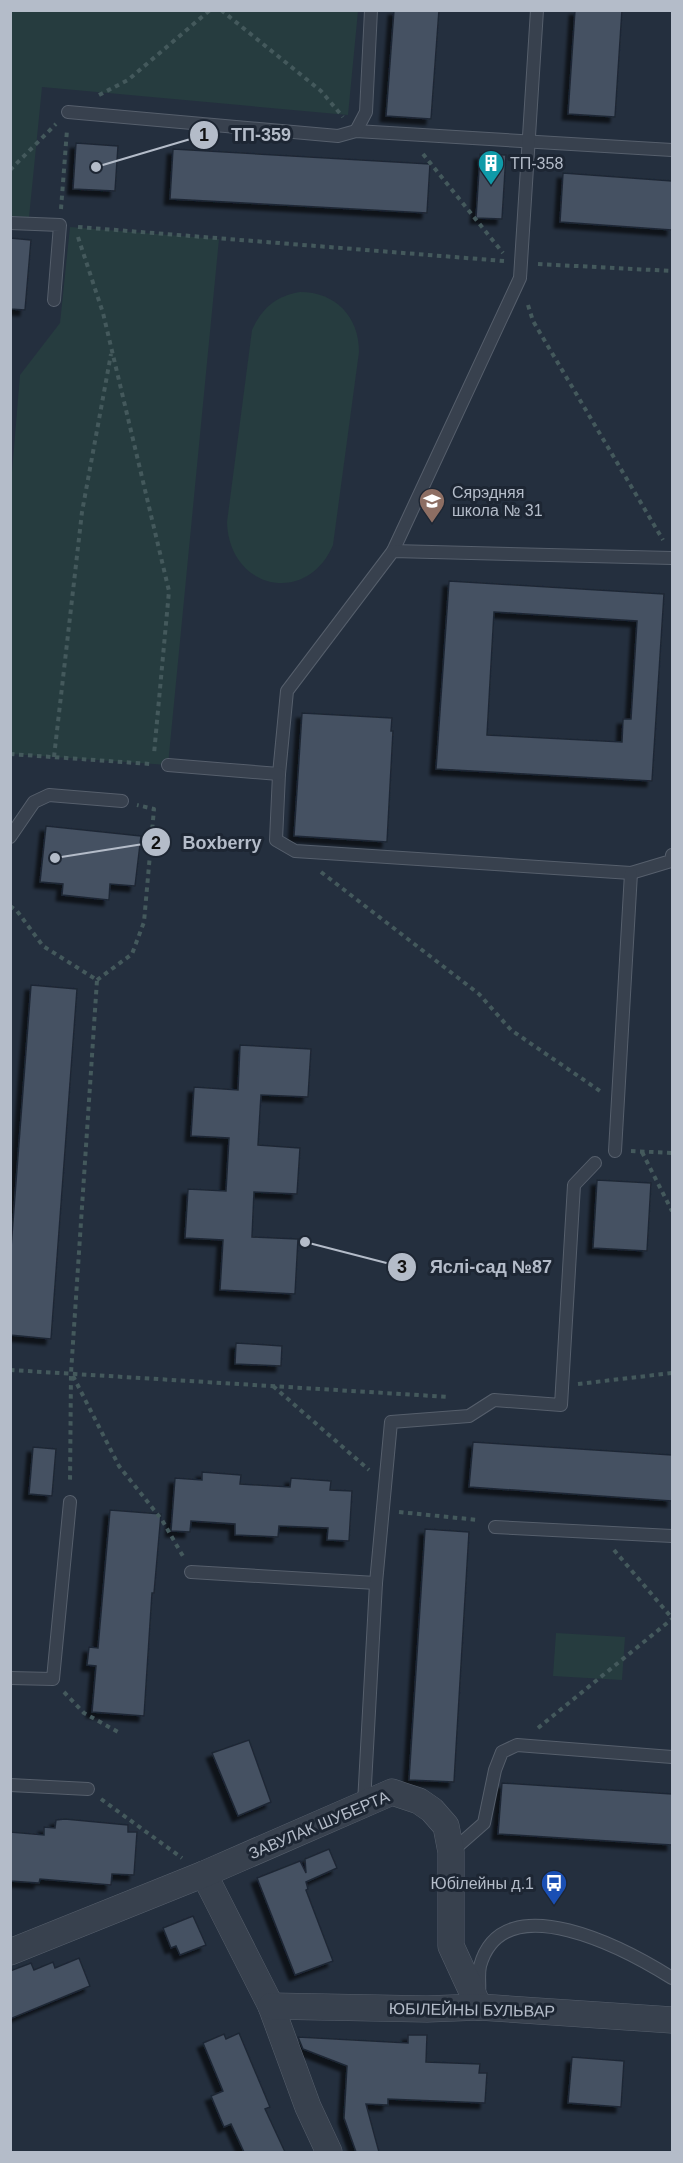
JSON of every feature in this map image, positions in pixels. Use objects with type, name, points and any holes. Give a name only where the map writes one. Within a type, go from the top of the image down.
[{"type":"street","name":"ЗАВУЛАК ШУБЕРТА","points":[[10,1952],[204,1874],[392,1792],[419,1801],[432,1810],[446,1826],[451,1852],[451,1946],[479,2007]]},
{"type":"street","points":[[204,1874],[271,2006],[308,2107],[329,2152]]},
{"type":"street","name":"ЮБІЛЕЙНЫ БУЛЬВАР","points":[[271,2006],[427,2009],[479,2007],[672,2020]]},
{"type":"lane","points":[[356,131],[366,112],[371,10]]},
{"type":"lane","points":[[537,10],[520,278],[393,551],[287,691],[279,774],[276,840],[295,851],[631,873],[671,861],[672,855]]},
{"type":"lane","points":[[68,112],[338,136],[356,131],[672,150]]},
{"type":"lane","points":[[10,223],[60,225],[54,300]]},
{"type":"lane","points":[[393,551],[672,558]]},
{"type":"lane","points":[[168,765],[279,774]]},
{"type":"lane","points":[[10,837],[34,802],[49,795],[122,801]]},
{"type":"lane","points":[[615,1151],[631,873]]},
{"type":"lane","points":[[364,1803],[376,1583],[392,1422],[469,1416],[495,1400],[561,1406],[574,1185],[595,1163]]},
{"type":"lane","points":[[10,1678],[53,1679],[70,1502]]},
{"type":"lane","points":[[495,1527],[672,1536]]},
{"type":"lane","points":[[191,1572],[376,1583]]},
{"type":"lane","points":[[451,1852],[484,1823],[495,1770],[502,1752],[517,1745],[672,1757]]},
{"type":"lane","points":[[10,1785],[88,1789]]},
{"type":"lane","points":[[479,2007],[480,1967],[490,1945],[508,1931],[529,1926],[552,1926],[582,1933],[646,1962],[672,1978]]},
{"type":"path","points":[[10,170],[68,112],[128,80],[210,10]]},
{"type":"path","points":[[221,10],[321,91],[356,131]]},
{"type":"path","points":[[60,225],[68,112]]},
{"type":"path","points":[[10,754],[153,764],[169,591],[103,314],[75,226],[510,262],[407,134]]},
{"type":"path","points":[[521,263],[672,271]]},
{"type":"path","points":[[520,278],[533,321],[666,545]]},
{"type":"path","points":[[54,757],[82,512],[111,350]]},
{"type":"path","points":[[70,1502],[71,1373],[97,980],[132,954],[144,922],[154,809],[122,801]]},
{"type":"path","points":[[295,851],[479,994],[511,1030],[618,1104]]},
{"type":"path","points":[[10,906],[17,911],[43,946],[97,980]]},
{"type":"path","points":[[10,938],[10,947]]},
{"type":"path","points":[[615,1151],[672,1153]]},
{"type":"path","points":[[642,1152],[672,1211]]},
{"type":"path","points":[[10,1370],[495,1400]]},
{"type":"path","points":[[71,1373],[119,1466],[162,1520],[191,1572]]},
{"type":"path","points":[[562,1386],[672,1373]]},
{"type":"path","points":[[272,1386],[386,1484]]},
{"type":"path","points":[[384,1511],[486,1520],[495,1527]]},
{"type":"path","points":[[517,1745],[672,1618],[598,1532]]},
{"type":"path","points":[[53,1679],[84,1713],[118,1732]]},
{"type":"path","points":[[88,1789],[204,1874]]},
{"type":"green space","points":[[10,11],[358,11],[348,115],[42,87],[29,217],[11,216]]},
{"type":"green space","points":[[70,227],[219,239],[168,765],[11,754],[10,496],[20,375],[60,323]]},
{"type":"green space","points":[[300,292],[324,296],[343,308],[355,327],[359,352],[333,545],[321,564],[306,577],[289,582],[271,582],[255,575],[241,563],[231,545],[227,522],[252,330],[260,315],[271,304]]},
{"type":"green space","points":[[556,1633],[625,1637],[622,1680],[553,1676]]},
{"type":"building","points":[[394,10],[439,10],[431,119],[386,116]]},
{"type":"building","points":[[575,10],[622,10],[615,117],[568,114]]},
{"type":"building","points":[[76,143],[118,146],[115,191],[73,189]]},
{"type":"building","points":[[173,149],[430,164],[427,213],[170,199]]},
{"type":"building","name":"ТП-358","points":[[480,154],[506,155],[502,219],[476,218]]},
{"type":"building","points":[[563,173],[672,181],[672,230],[560,222]]},
{"type":"building","points":[[10,238],[31,240],[25,310],[10,309]]},
{"type":"building","points":[[449,581],[664,594],[652,781],[436,769]],"holes":[[[494,612],[637,621],[631,719],[623,719],[622,742],[487,735]]]},
{"type":"building","points":[[302,713],[392,718],[387,842],[294,836]]},
{"type":"building","points":[[46,826],[141,836],[135,886],[110,884],[109,900],[62,895],[63,884],[40,882]]},
{"type":"building","points":[[31,985],[77,989],[51,1339],[10,1335],[10,1261]]},
{"type":"building","points":[[240,1045],[311,1049],[308,1097],[261,1095],[258,1145],[300,1148],[297,1194],[254,1192],[252,1237],[298,1239],[295,1294],[220,1290],[223,1240],[185,1238],[188,1189],[226,1191],[229,1138],[191,1136],[194,1087],[238,1090]]},
{"type":"building","points":[[597,1180],[651,1183],[647,1251],[593,1248]]},
{"type":"building","points":[[236,1343],[282,1346],[281,1366],[235,1364]]},
{"type":"building","points":[[473,1442],[672,1455],[672,1501],[469,1487]]},
{"type":"building","points":[[33,1447],[56,1449],[52,1496],[29,1494]]},
{"type":"building","points":[[202,1472],[241,1475],[240,1484],[290,1487],[291,1478],[331,1481],[330,1490],[352,1491],[349,1541],[327,1540],[328,1528],[279,1526],[278,1537],[235,1535],[235,1524],[191,1521],[190,1532],[171,1531],[175,1478],[202,1480]]},
{"type":"building","points":[[110,1510],[161,1514],[154,1593],[152,1593],[144,1716],[92,1712],[96,1666],[87,1665],[89,1647],[98,1648]]},
{"type":"building","points":[[425,1529],[469,1532],[454,1782],[409,1780]]},
{"type":"building","points":[[249,1740],[271,1802],[238,1816],[212,1753]]},
{"type":"building","points":[[502,1783],[672,1794],[672,1845],[498,1834]]},
{"type":"building","points":[[56,1820],[128,1825],[128,1832],[137,1832],[134,1875],[112,1874],[111,1885],[40,1879],[39,1883],[10,1881],[10,1832],[44,1835],[44,1827],[55,1828]]},
{"type":"building","points":[[329,1849],[337,1868],[306,1882],[308,1889],[306,1890],[333,1961],[295,1975],[257,1878],[300,1861],[306,1873],[305,1859]]},
{"type":"building","points":[[193,1916],[206,1945],[180,1955],[176,1946],[171,1948],[163,1928]]},
{"type":"building","points":[[79,1958],[90,1986],[10,2019],[10,1971],[31,1963],[34,1970],[53,1962],[55,1968]]},
{"type":"building","points":[[239,2033],[270,2107],[265,2109],[285,2152],[244,2152],[231,2124],[224,2127],[211,2096],[223,2091],[203,2043],[224,2034],[226,2039]]},
{"type":"building","points":[[408,2035],[427,2035],[426,2062],[480,2064],[479,2073],[487,2073],[485,2103],[388,2099],[388,2105],[366,2104],[379,2152],[356,2152],[344,2118],[347,2066],[303,2049],[298,2037],[408,2043]]},
{"type":"building","points":[[572,2057],[624,2061],[621,2107],[568,2103]]},
{"type":"place","name":"ТП-359","points":[[96,167]]},
{"type":"place","name":"ТП-358","points":[[491,186]]},
{"type":"place","name":"Сярэдняя школа № 31","points":[[432,524]]},
{"type":"place","name":"Boxberry","points":[[55,858]]},
{"type":"place","name":"Яслі-сад №87","points":[[305,1242]]},
{"type":"place","name":"Юбілейны д.1","points":[[554,1906]]}]
